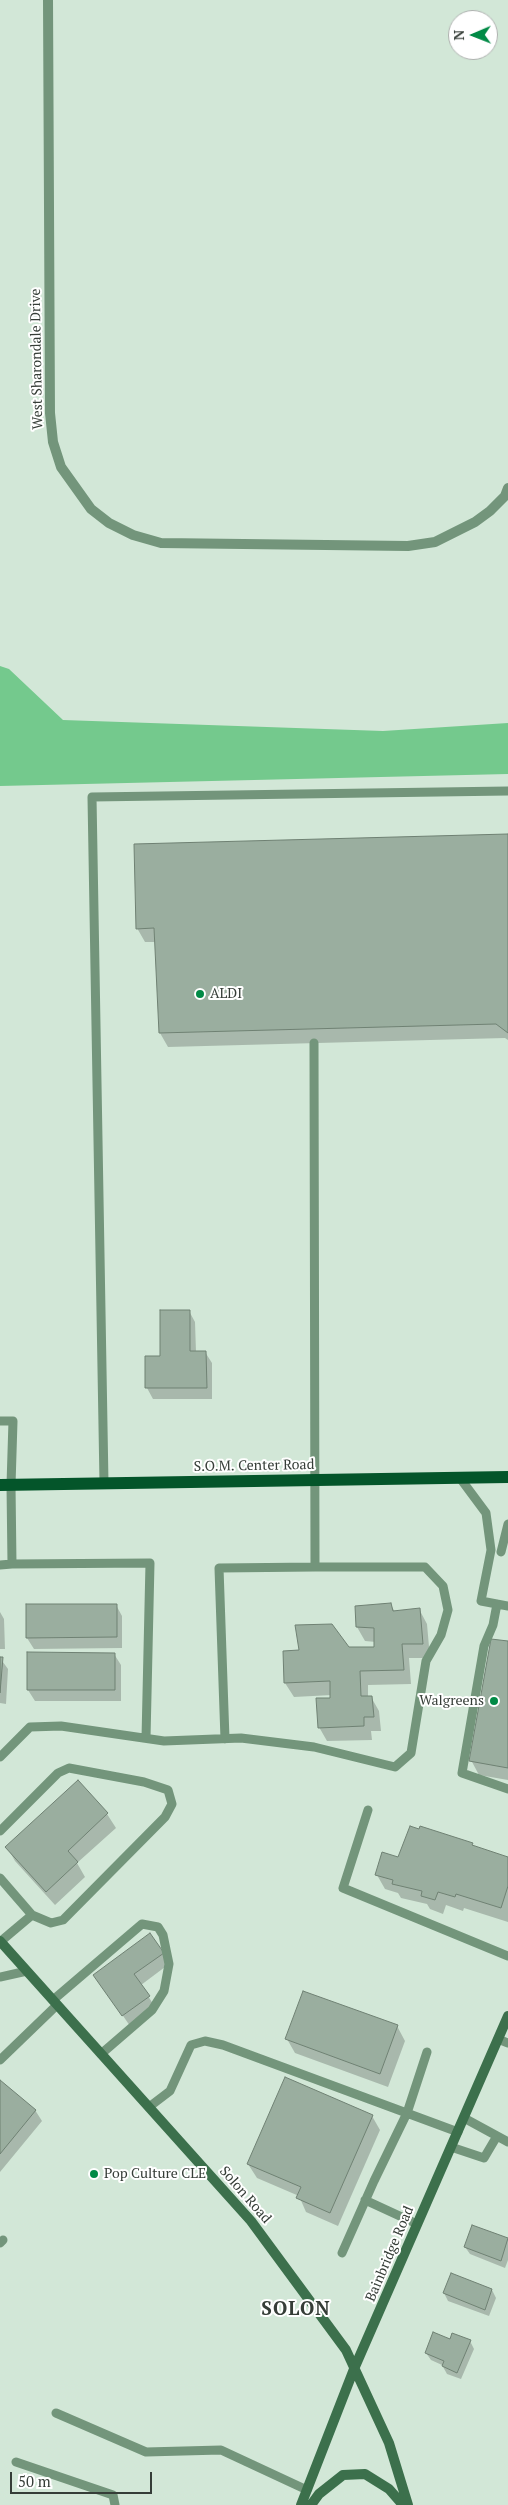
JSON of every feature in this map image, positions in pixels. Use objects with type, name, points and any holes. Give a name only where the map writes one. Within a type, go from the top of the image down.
[{"type":"main road","name":"S.O.M. Center Road","points":[[5,1485],[508,1477]]},
{"type":"street","name":"West Sharondale Drive","points":[[48,0],[50,413],[53,442],[61,467],[91,508],[109,523],[133,536],[161,543],[408,546],[435,542],[456,532],[490,511],[506,492]]},
{"type":"street","name":"Solon Road","points":[[0,1942],[250,2220],[346,2350],[389,2443],[408,2505]]},
{"type":"street","name":"Bainbridge Road","points":[[301,2505],[354,2369],[508,2016]]},
{"type":"street","points":[[311,2505],[319,2494],[343,2475],[366,2474],[389,2489],[403,2505]]},
{"type":"lane","points":[[104,1483],[92,797],[508,791]]},
{"type":"lane","points":[[314,1044],[315,1568]]},
{"type":"lane","points":[[0,1421],[13,1421],[5,1485],[12,1564]]},
{"type":"lane","points":[[460,1478],[485,1510],[491,1550],[481,1601],[508,1606]]},
{"type":"lane","points":[[491,1550],[505,1552],[508,1524]]},
{"type":"lane","points":[[0,1564],[150,1563],[146,1738]]},
{"type":"lane","points":[[0,1757],[30,1727],[61,1726],[164,1741],[225,1739],[241,1738],[314,1747],[395,1767],[410,1753],[426,1661],[441,1635],[448,1610],[443,1586],[425,1567],[219,1568],[225,1739]]},
{"type":"lane","points":[[497,1604],[493,1625],[484,1646],[462,1773],[508,1789]]},
{"type":"lane","points":[[0,1831],[58,1773],[69,1768],[144,1782],[168,1790],[172,1804],[165,1817],[63,1920],[52,1923],[32,1915],[0,1878]]},
{"type":"lane","points":[[368,1810],[343,1888],[508,1956]]},
{"type":"lane","points":[[0,1942],[32,1915]]},
{"type":"lane","points":[[0,2060],[55,2002],[142,1924],[158,1927],[164,1935],[169,1964],[164,1991],[152,2010],[101,2054]]},
{"type":"lane","points":[[0,1977],[27,1971]]},
{"type":"lane","points":[[498,2039],[508,2044]]},
{"type":"lane","points":[[149,2107],[170,2091],[191,2045],[205,2040],[458,2132]]},
{"type":"lane","points":[[342,2252],[407,2113],[428,2052]]},
{"type":"lane","points":[[464,2118],[508,2142]]},
{"type":"lane","points":[[451,2147],[484,2158],[497,2136]]},
{"type":"lane","points":[[365,2200],[418,2224]]},
{"type":"lane","points":[[56,2413],[146,2452],[221,2450],[307,2490]]},
{"type":"lane","points":[[16,2462],[113,2495],[115,2505]]},
{"type":"green space","points":[[0,666],[9,669],[63,720],[383,731],[508,723],[508,774],[0,786]]},
{"type":"building","points":[[508,834],[508,1033],[496,1024],[159,1033],[154,928],[136,929],[134,844]]},
{"type":"building","points":[[160,1310],[190,1310],[190,1351],[206,1351],[207,1388],[145,1388],[145,1356],[160,1356]]},
{"type":"building","points":[[391,1603],[393,1611],[420,1608],[423,1644],[402,1644],[404,1670],[360,1671],[361,1696],[372,1696],[374,1717],[364,1717],[364,1726],[318,1728],[316,1698],[330,1698],[330,1681],[284,1683],[283,1651],[299,1650],[295,1625],[332,1624],[349,1647],[374,1647],[374,1628],[356,1627],[355,1606]]},
{"type":"building","points":[[26,1604],[117,1604],[117,1637],[26,1638]]},
{"type":"building","name":"Walgreens","points":[[491,1639],[508,1641],[508,1768],[469,1761]]},
{"type":"building","points":[[27,1652],[115,1653],[115,1690],[27,1690]]},
{"type":"building","points":[[0,1657],[3,1657],[0,1693]]},
{"type":"building","points":[[78,1780],[108,1813],[68,1851],[78,1862],[46,1892],[5,1847]]},
{"type":"building","points":[[410,1826],[419,1829],[420,1826],[473,1843],[472,1845],[508,1857],[508,1886],[501,1908],[456,1894],[455,1897],[438,1892],[435,1900],[421,1896],[422,1891],[392,1884],[393,1880],[375,1875],[382,1852],[398,1857]]},
{"type":"building","points":[[150,1933],[164,1953],[134,1974],[150,1996],[122,2016],[93,1975]]},
{"type":"building","points":[[303,1991],[398,2025],[380,2074],[285,2039]]},
{"type":"building","points":[[285,2077],[373,2115],[330,2213],[296,2198],[301,2187],[247,2164]]},
{"type":"building","points":[[0,2080],[36,2110],[0,2154]]},
{"type":"building","points":[[472,2225],[508,2238],[501,2261],[464,2247]]},
{"type":"building","points":[[451,2273],[492,2289],[485,2310],[443,2293]]},
{"type":"building","points":[[433,2332],[450,2339],[452,2333],[471,2340],[457,2373],[442,2366],[444,2361],[425,2353]]},
{"type":"place","name":"ALDI","points":[[200,994]]},
{"type":"place","name":"Walgreens","points":[[494,1701]]},
{"type":"place","name":"Pop Culture CLE","points":[[94,2174]]},
{"type":"district","name":"SOLON","points":[[296,2310]]}]
